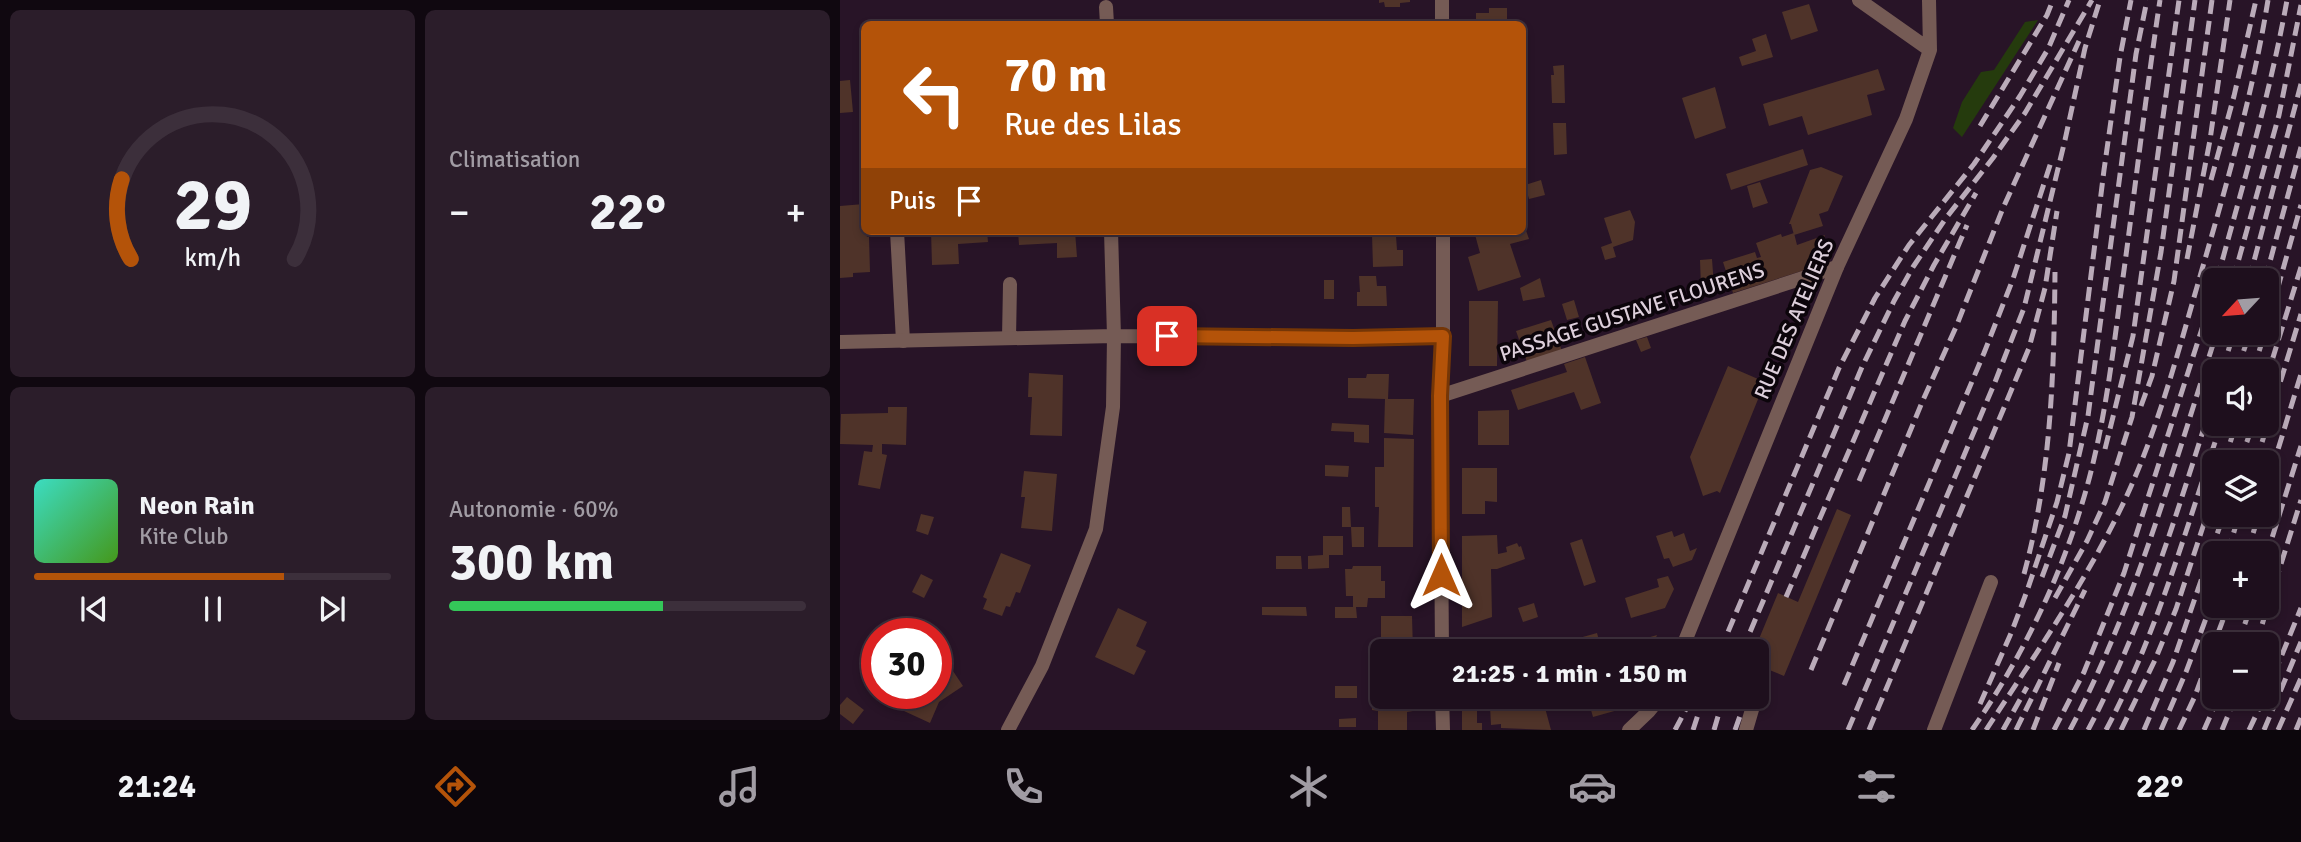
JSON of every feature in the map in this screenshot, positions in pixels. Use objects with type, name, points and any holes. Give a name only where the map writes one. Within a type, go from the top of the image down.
[{"type":"street","points":[[1442,0],[1442,21]]},
{"type":"street","points":[[1859,0],[1930,50]]},
{"type":"street","name":"RUE DES ATELIERS","points":[[1686,639],[1837,267],[1906,119],[1930,50],[1929,0]]},
{"type":"street","points":[[1106,7],[1107,21]]},
{"type":"street","points":[[897,235],[903,341]]},
{"type":"street","points":[[1008,730],[1042,666],[1096,529],[1113,407],[1111,235]]},
{"type":"street","points":[[1442,639],[1440,396],[1443,235]]},
{"type":"street","name":"PASSAGE GUSTAVE FLOURENS","points":[[1440,396],[1837,267]]},
{"type":"street","points":[[1009,338],[1010,285]]},
{"type":"street","points":[[840,342],[1114,336],[1443,336]]},
{"type":"street","points":[[1934,730],[1991,582]]},
{"type":"street","points":[[1443,709],[1443,730]]},
{"type":"street","points":[[1629,730],[1651,709]]},
{"type":"street","points":[[1746,730],[1752,709]]},
{"type":"green space","points":[[2038,20],[1962,137],[1953,128],[1962,102],[1981,72],[1994,70],[2025,22]]},
{"type":"building","points":[[1379,0],[1410,2],[1400,3],[1400,7],[1385,7],[1384,2],[1379,3]]},
{"type":"building","points":[[1809,4],[1818,31],[1791,40],[1782,12]]},
{"type":"building","points":[[1489,8],[1507,8],[1507,21],[1476,21],[1476,13],[1489,13]]},
{"type":"building","points":[[1766,34],[1773,57],[1742,66],[1739,57],[1756,51],[1752,39]]},
{"type":"building","points":[[1564,65],[1565,103],[1552,103],[1553,66]]},
{"type":"building","points":[[1878,69],[1885,90],[1867,95],[1872,115],[1808,135],[1802,116],[1769,126],[1763,104]]},
{"type":"building","points":[[850,80],[853,112],[840,113],[840,81]]},
{"type":"building","points":[[1715,87],[1726,128],[1695,139],[1682,98]]},
{"type":"building","points":[[1553,123],[1566,123],[1567,154],[1554,155]]},
{"type":"building","points":[[1803,149],[1808,165],[1731,190],[1726,174]]},
{"type":"building","points":[[1821,167],[1843,176],[1828,211],[1819,214],[1823,226],[1794,235],[1789,224],[1810,170]]},
{"type":"building","points":[[1541,180],[1545,195],[1529,199],[1526,185]]},
{"type":"building","points":[[1760,182],[1768,203],[1753,208],[1747,186]]},
{"type":"building","points":[[861,204],[861,235],[869,237],[870,272],[853,273],[853,277],[840,278],[840,206]]},
{"type":"building","points":[[1630,210],[1635,222],[1633,240],[1613,247],[1616,257],[1605,260],[1601,247],[1612,243],[1604,218]]},
{"type":"building","points":[[1526,230],[1529,239],[1510,244],[1521,277],[1478,291],[1468,257],[1480,253],[1475,235],[1526,235]]},
{"type":"building","points":[[1794,233],[1797,245],[1825,235],[1814,267],[1733,293],[1723,262],[1755,252],[1757,258],[1761,257],[1756,243],[1781,234],[1782,237]]},
{"type":"building","points":[[931,235],[987,235],[988,242],[958,244],[959,264],[932,265]]},
{"type":"building","points":[[1018,235],[1075,235],[1077,257],[1057,258],[1057,243],[1019,245]]},
{"type":"building","points":[[1372,235],[1396,236],[1397,250],[1403,250],[1403,266],[1373,267]]},
{"type":"building","points":[[1712,259],[1714,286],[1701,287],[1700,260]]},
{"type":"building","points":[[1359,276],[1376,276],[1377,286],[1386,286],[1387,306],[1357,306]]},
{"type":"building","points":[[1540,278],[1545,297],[1523,301],[1520,288]]},
{"type":"building","points":[[1324,280],[1334,280],[1334,299],[1324,299]]},
{"type":"building","points":[[1574,300],[1579,317],[1567,320],[1562,304]]},
{"type":"building","points":[[1469,301],[1498,301],[1497,366],[1469,366]]},
{"type":"building","points":[[1551,320],[1562,351],[1527,362],[1516,331]]},
{"type":"building","points":[[1647,337],[1651,348],[1641,352],[1636,340]]},
{"type":"building","points":[[1585,357],[1601,403],[1581,410],[1574,392],[1518,410],[1511,390],[1567,372],[1564,364]]},
{"type":"building","points":[[1728,366],[1765,382],[1720,493],[1717,491],[1703,496],[1690,457]]},
{"type":"building","points":[[1029,373],[1063,375],[1062,436],[1030,435],[1032,397],[1028,397]]},
{"type":"building","points":[[1367,374],[1389,374],[1388,399],[1414,399],[1413,435],[1384,433],[1385,399],[1348,398],[1348,378],[1366,378]]},
{"type":"building","points":[[888,407],[907,407],[906,445],[882,444],[882,454],[887,455],[880,489],[858,485],[864,451],[872,452],[873,445],[840,444],[841,414],[888,413]]},
{"type":"building","points":[[1509,410],[1509,445],[1478,445],[1478,411]]},
{"type":"building","points":[[1332,423],[1369,425],[1369,443],[1354,442],[1354,432],[1331,431]]},
{"type":"building","points":[[1384,438],[1414,439],[1413,547],[1378,547],[1379,507],[1375,507],[1375,467],[1384,467]]},
{"type":"building","points":[[1325,465],[1349,466],[1348,477],[1325,476]]},
{"type":"building","points":[[1462,468],[1497,468],[1497,502],[1485,501],[1485,514],[1462,514]]},
{"type":"building","points":[[1024,471],[1057,474],[1052,531],[1021,528],[1025,497],[1021,497]]},
{"type":"building","points":[[1342,507],[1350,507],[1351,527],[1342,527]]},
{"type":"building","points":[[1837,509],[1851,515],[1784,676],[1769,670],[1769,639],[1759,639],[1778,593],[1798,602]]},
{"type":"building","points":[[921,514],[934,517],[928,535],[916,531]]},
{"type":"building","points":[[1351,527],[1364,527],[1364,547],[1352,547]]},
{"type":"building","points":[[1672,531],[1674,537],[1684,533],[1690,551],[1697,548],[1692,560],[1673,567],[1669,558],[1664,559],[1656,536]]},
{"type":"building","points":[[1497,535],[1498,554],[1507,552],[1506,547],[1517,543],[1521,546],[1525,559],[1491,569],[1492,617],[1462,627],[1462,536]]},
{"type":"building","points":[[1323,536],[1343,536],[1343,555],[1329,555],[1329,568],[1308,569],[1308,556],[1323,555]]},
{"type":"building","points":[[1582,539],[1596,582],[1584,586],[1570,543]]},
{"type":"building","points":[[1001,553],[1031,565],[1020,593],[1016,592],[1010,607],[1006,606],[1002,616],[983,609],[987,599],[983,597]]},
{"type":"building","points":[[1276,556],[1301,556],[1302,569],[1276,569]]},
{"type":"building","points":[[1353,566],[1381,566],[1381,581],[1385,581],[1385,598],[1368,598],[1367,607],[1356,607],[1357,618],[1335,618],[1335,607],[1353,607],[1353,596],[1346,596],[1345,569],[1352,569]]},
{"type":"building","points":[[921,574],[933,580],[924,598],[912,592]]},
{"type":"building","points":[[1668,576],[1674,589],[1665,608],[1631,618],[1625,598],[1659,587],[1657,579]]},
{"type":"building","points":[[1534,603],[1538,617],[1523,622],[1518,608]]},
{"type":"building","points":[[1262,607],[1306,607],[1307,616],[1262,615]]},
{"type":"building","points":[[1118,608],[1147,622],[1136,646],[1146,651],[1134,675],[1095,657]]},
{"type":"building","points":[[1381,616],[1412,616],[1413,639],[1381,639]]},
{"type":"building","points":[[1597,633],[1599,639],[1576,639]]},
{"type":"building","points":[[952,670],[963,686],[952,693]]},
{"type":"building","points":[[1335,686],[1357,686],[1357,698],[1335,698]]},
{"type":"building","points":[[847,697],[864,710],[853,724],[840,714],[840,705]]},
{"type":"building","points":[[905,709],[936,709],[930,723],[904,711]]},
{"type":"building","points":[[1462,709],[1477,709],[1477,723],[1482,723],[1482,730],[1462,730]]},
{"type":"building","points":[[1490,709],[1545,709],[1551,730],[1501,728],[1501,724],[1491,725]]},
{"type":"building","points":[[1591,709],[1618,709],[1618,710],[1593,717]]},
{"type":"building","points":[[1372,710],[1413,711],[1407,712],[1407,730],[1378,730],[1378,711]]},
{"type":"building","points":[[1356,718],[1356,727],[1339,727],[1339,719]]},
{"type":"railway","points":[[1980,126],[2047,15],[2053,0]]},
{"type":"railway","points":[[1725,639],[1839,368],[1875,298],[1909,245],[1974,164],[2020,96],[2048,49],[2069,0]]},
{"type":"railway","points":[[1747,639],[1862,367],[1894,301],[1946,218],[2025,113],[2092,0]]},
{"type":"railway","points":[[1848,730],[2024,308],[2085,48],[2100,0]]},
{"type":"railway","points":[[1980,704],[2027,591],[2057,502],[2069,453],[2104,170],[2131,0]]},
{"type":"railway","points":[[2042,577],[2065,516],[2088,416],[2136,54],[2147,0]]},
{"type":"railway","points":[[1972,730],[2035,623],[2060,566],[2088,482],[2109,378],[2160,0]]},
{"type":"railway","points":[[2105,449],[2133,336],[2179,0]]},
{"type":"railway","points":[[2055,598],[2105,502],[2132,417],[2161,252],[2195,0]]},
{"type":"railway","points":[[2141,406],[2152,376],[2174,281],[2212,0]]},
{"type":"railway","points":[[2187,259],[2210,140],[2230,0]]},
{"type":"railway","points":[[2211,180],[2256,0]]},
{"type":"railway","points":[[1986,730],[2057,621],[2106,537],[2134,480],[2175,363],[2230,172],[2255,69],[2268,0]]},
{"type":"railway","points":[[2220,268],[2264,106],[2287,0]]},
{"type":"railway","points":[[2236,268],[2279,115],[2301,5]]},
{"type":"railway","points":[[1811,670],[1956,327],[2003,208],[2079,41]]},
{"type":"railway","points":[[2252,268],[2301,84]]},
{"type":"railway","points":[[2268,268],[2301,147]]},
{"type":"railway","points":[[1844,685],[1984,353],[2013,279],[2051,162]]},
{"type":"railway","points":[[1786,597],[1905,321],[1976,193]]},
{"type":"railway","points":[[2279,284],[2301,205]]},
{"type":"railway","points":[[1869,730],[2029,348],[2045,288],[2057,211]]},
{"type":"railway","points":[[1859,481],[1967,225]]},
{"type":"railway","points":[[2273,359],[2301,267]]},
{"type":"railway","points":[[2024,574],[2040,499],[2049,424],[2055,272]]},
{"type":"railway","points":[[2260,450],[2301,314]]},
{"type":"railway","points":[[2054,730],[2084,672],[2124,573],[2202,329]]},
{"type":"railway","points":[[2070,730],[2115,634],[2134,585],[2213,345]]},
{"type":"railway","points":[[2226,359],[2230,345]]},
{"type":"railway","points":[[2241,359],[2246,345]]},
{"type":"railway","points":[[2257,359],[2261,345]]},
{"type":"railway","points":[[2278,450],[2301,374]]},
{"type":"railway","points":[[2088,730],[2143,608],[2202,433]]},
{"type":"railway","points":[[2106,730],[2156,618],[2217,436]]},
{"type":"railway","points":[[2228,450],[2232,436]]},
{"type":"railway","points":[[2244,450],[2249,436]]},
{"type":"railway","points":[[2271,541],[2301,446]]},
{"type":"railway","points":[[2260,632],[2301,500]]},
{"type":"railway","points":[[2121,730],[2176,609],[2203,527]]},
{"type":"railway","points":[[2144,730],[2173,662],[2220,527]]},
{"type":"railway","points":[[2231,541],[2235,527]]},
{"type":"railway","points":[[2251,541],[2255,527]]},
{"type":"railway","points":[[2016,730],[2085,590]]},
{"type":"railway","points":[[2279,662],[2301,608]]},
{"type":"railway","points":[[2161,730],[2206,618]]},
{"type":"railway","points":[[2179,730],[2195,696],[2224,618]]},
{"type":"railway","points":[[2242,632],[2247,618]]},
{"type":"railway","points":[[2264,730],[2301,642]]},
{"type":"railway","points":[[2033,730],[2059,663]]},
{"type":"railway","points":[[2278,730],[2301,678]]},
{"type":"railway","points":[[2003,730],[2027,687]]},
{"type":"railway","points":[[1675,730],[1686,709]]},
{"type":"railway","points":[[1693,730],[1700,709]]},
{"type":"railway","points":[[1714,730],[1720,709]]},
{"type":"railway","points":[[1735,730],[1742,709]]},
{"type":"railway","points":[[2204,730],[2213,709]]},
{"type":"railway","points":[[2222,730],[2231,709]]},
{"type":"railway","points":[[2249,730],[2259,709]]},
{"type":"railway","points":[[2296,730],[2301,718]]},
{"type":"route","points":[[1167,336],[1443,336],[1440,396],[1441,575]]}]
